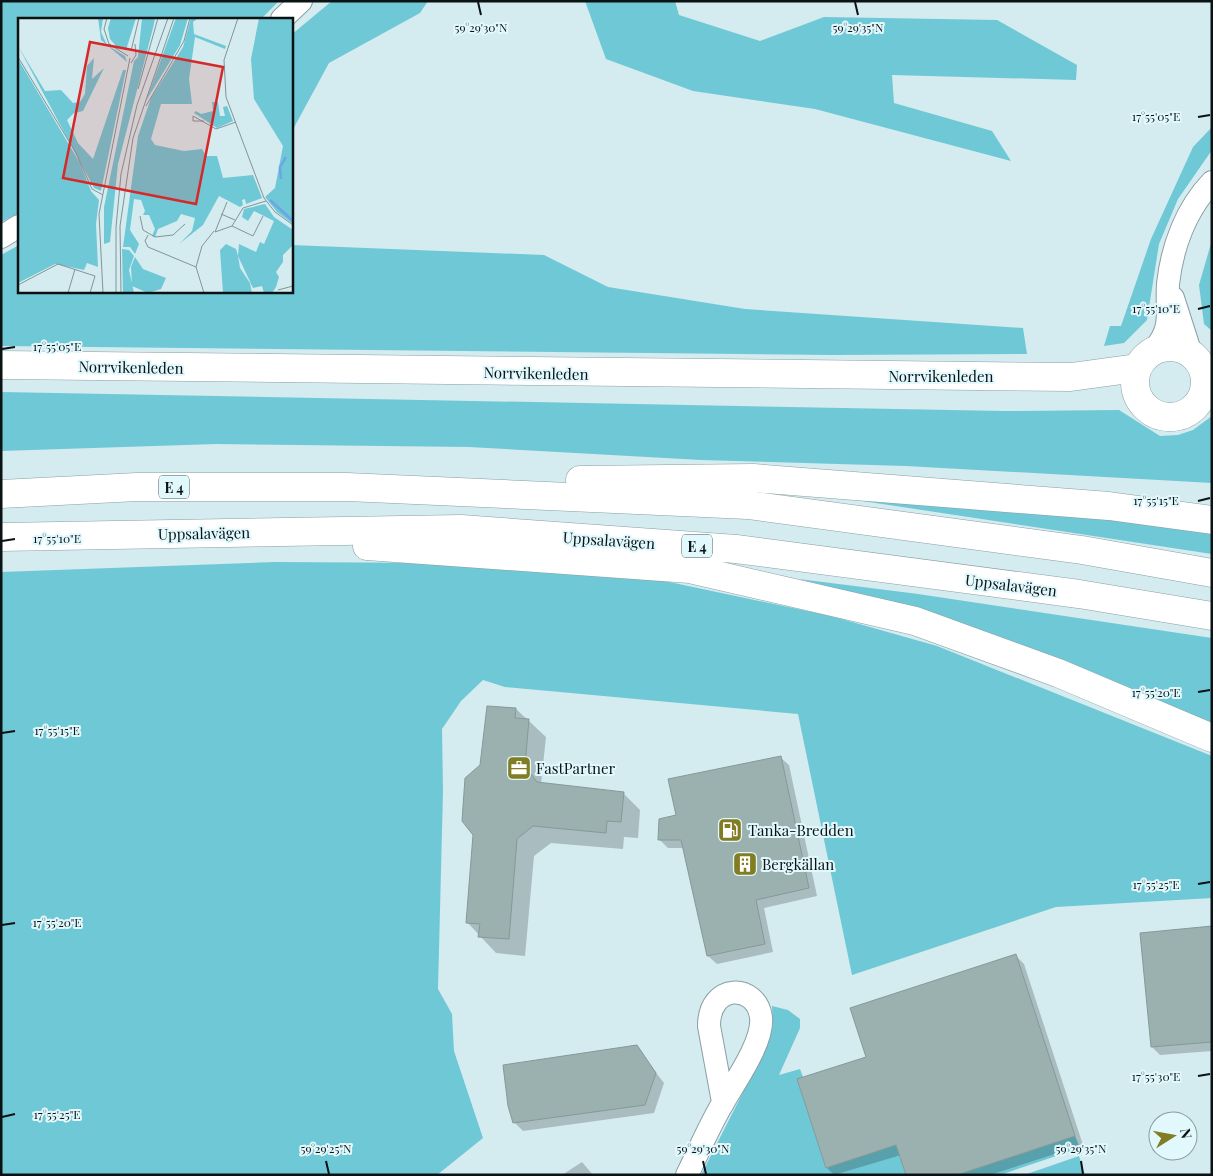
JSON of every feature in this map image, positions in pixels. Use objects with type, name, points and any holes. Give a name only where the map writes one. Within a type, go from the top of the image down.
[{"type":"main road","points":[[1165,347],[1180,348],[1201,362],[1205,387],[1202,398],[1203,406],[1185,415],[1173,418],[1160,417],[1148,411],[1139,402],[1134,378],[1145,359],[1165,347]]},
{"type":"main road","name":"Norrvikenleden","points":[[1,365],[518,373],[1071,377],[1145,359]]},
{"type":"main road","name":"Norrvikenleden","points":[[1071,377],[1126,392],[1139,402]]},
{"type":"main road","points":[[348,486],[482,481],[753,478],[1109,506],[1212,520]]},
{"type":"main road","name":"E 4","points":[[1,494],[137,487],[348,486],[748,505],[1082,550],[1212,573]]},
{"type":"main road","name":"Uppsalavägen","points":[[1,537],[461,529],[736,549],[1079,594],[1212,616]]},
{"type":"main road","points":[[178,533],[690,569],[915,621],[1058,673],[1212,738]]},
{"type":"street","points":[[283,18],[301,1]]},
{"type":"street","points":[[1145,359],[1167,331],[1168,283],[1178,237],[1200,194],[1212,182]]},
{"type":"street","points":[[1,236],[18,227]]},
{"type":"street","points":[[1168,283],[1201,362]]},
{"type":"street","points":[[687,1175],[723,1102]]},
{"type":"shaded area","points":[[1,1],[279,1],[262,18],[18,18],[18,214],[1,222]]},
{"type":"shaded area","points":[[332,1],[428,1],[420,13],[329,63],[292,131],[292,34]]},
{"type":"shaded area","points":[[585,1],[675,1],[679,15],[760,41],[824,17],[997,20],[1077,65],[1076,80],[892,75],[894,103],[992,131],[1011,161],[815,109],[693,91],[606,59]]},
{"type":"shaded area","points":[[1212,127],[1212,150],[1178,199],[1159,244],[1147,320],[1124,343],[1104,346],[1110,326],[1121,326],[1151,239],[1193,147]]},
{"type":"shaded area","points":[[1212,240],[1212,331],[1204,324],[1199,285]]},
{"type":"shaded area","points":[[292,245],[544,255],[608,287],[745,309],[1023,328],[1027,354],[833,355],[1,346],[1,255],[18,246],[18,292],[292,292]]},
{"type":"shaded area","points":[[1,392],[1004,411],[1119,410],[1160,436],[1178,435],[1193,430],[1212,416],[1212,483],[906,466],[701,460],[469,447],[216,444],[1,451]]},
{"type":"shaded area","points":[[810,493],[1100,515],[1212,530],[1212,554]]},
{"type":"shaded area","points":[[275,562],[439,563],[655,579],[831,616],[937,646],[1212,756],[1212,898],[1056,907],[852,975],[798,714],[505,687],[483,680],[461,701],[442,729],[443,791],[438,989],[452,1014],[454,1051],[483,1138],[437,1175],[1,1175],[1,572]]},
{"type":"shaded area","points":[[799,579],[918,594],[1212,638],[1212,723],[915,609]]},
{"type":"shaded area","points":[[772,1006],[788,1010],[800,1019],[800,1028],[779,1075],[800,1069],[803,1077],[797,1079],[826,1168],[896,1145],[906,1175],[701,1175],[768,1043],[773,1026]]},
{"type":"shaded area","points":[[1075,1136],[1080,1148],[1000,1175],[957,1175]]},
{"type":"shaded area","points":[[1079,1156],[1085,1175],[1024,1175]]},
{"type":"building","points":[[487,706],[516,708],[515,718],[529,719],[525,766],[537,782],[624,792],[621,822],[607,821],[606,833],[533,826],[517,839],[509,939],[478,937],[480,924],[466,923],[473,835],[462,821],[465,778],[480,765]]},
{"type":"building","name":"Bergkällan","points":[[781,756],[809,888],[756,900],[765,944],[707,956],[681,840],[658,840],[659,819],[676,815],[668,779]]},
{"type":"building","points":[[1212,926],[1212,1042],[1151,1047],[1140,933]]},
{"type":"building","points":[[1016,954],[1075,1136],[957,1175],[906,1175],[896,1145],[826,1168],[797,1079],[866,1057],[850,1008]]},
{"type":"building","points":[[637,1045],[656,1073],[645,1105],[513,1123],[508,1106],[503,1065]]},
{"type":"place","name":"FastPartner","points":[[519,768]]},
{"type":"place","name":"Tanka-Bredden","points":[[730,830]]},
{"type":"place","name":"Bergkällan","points":[[745,864]]}]
